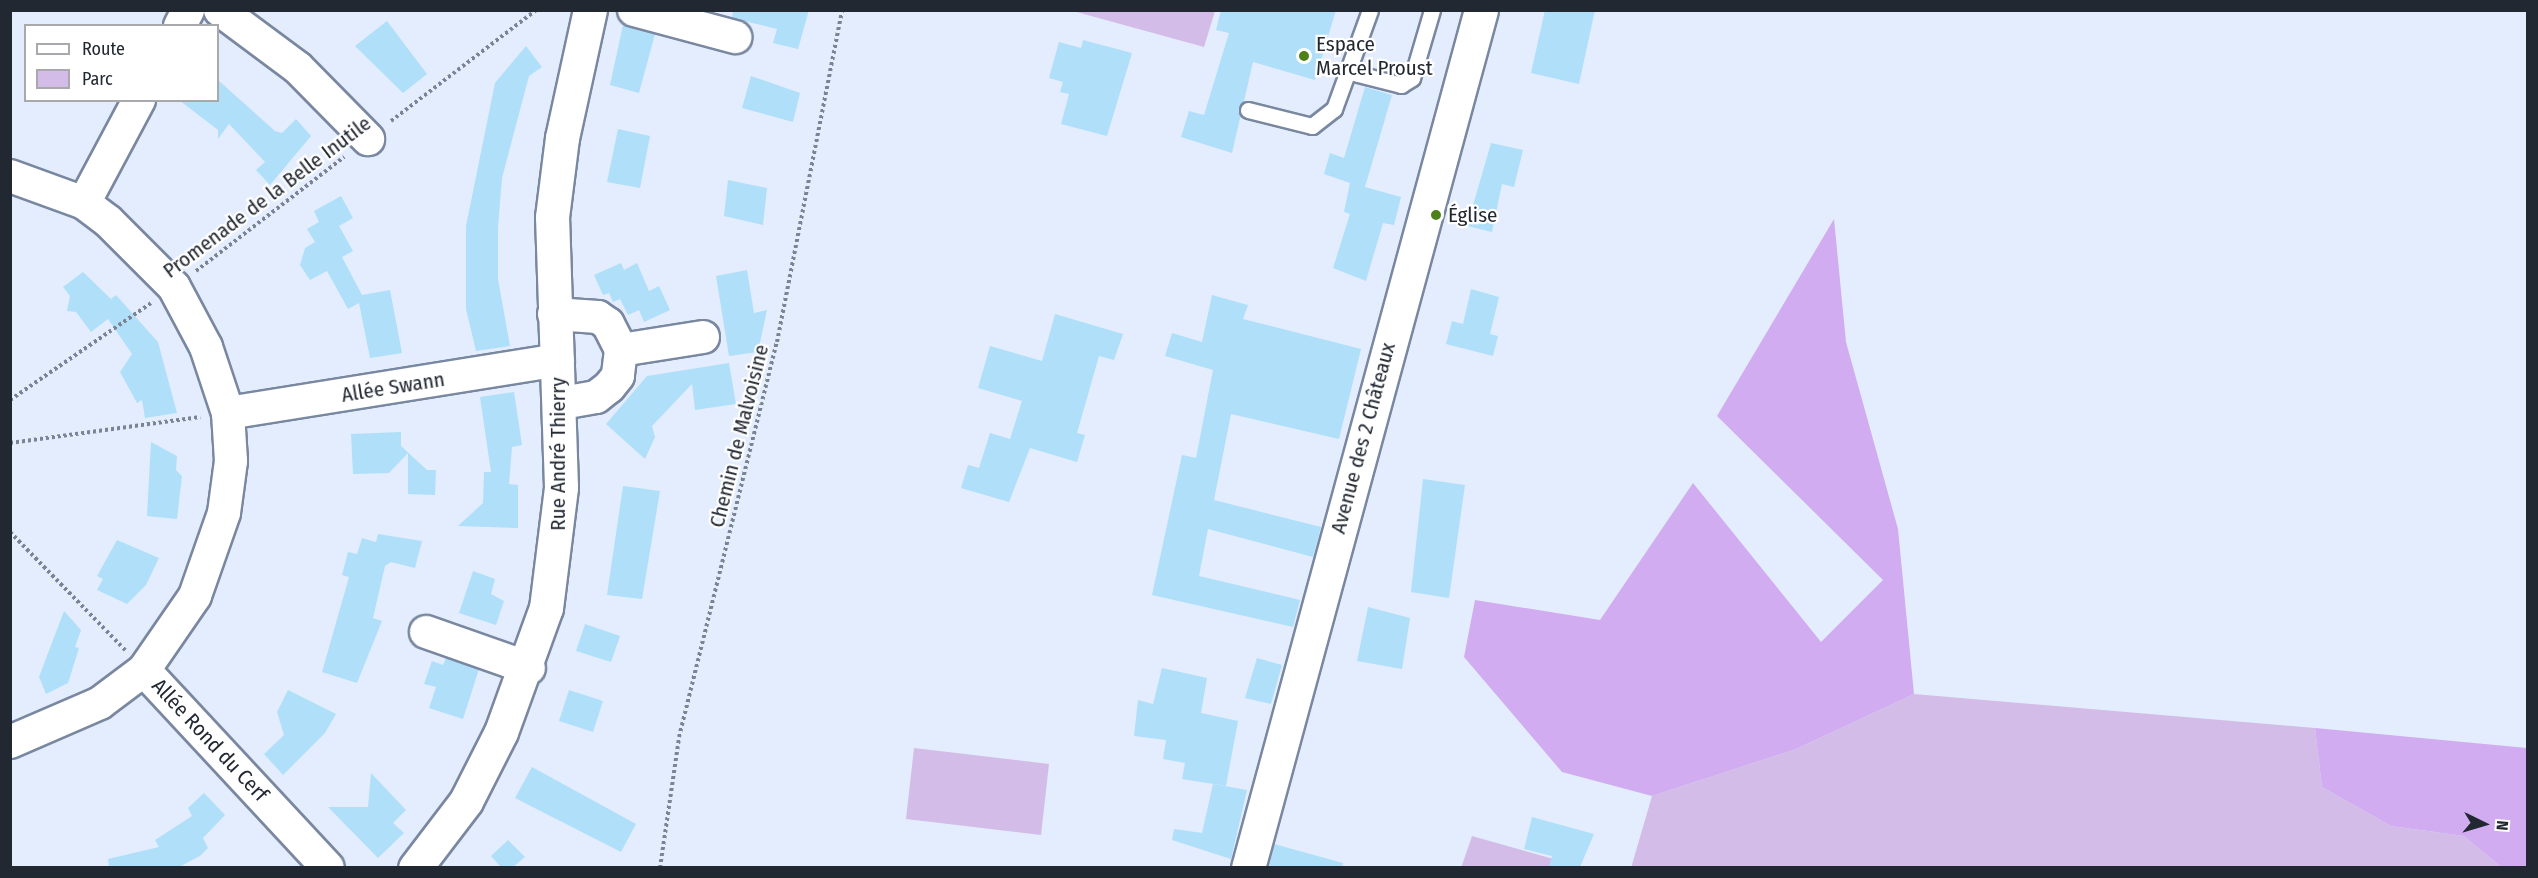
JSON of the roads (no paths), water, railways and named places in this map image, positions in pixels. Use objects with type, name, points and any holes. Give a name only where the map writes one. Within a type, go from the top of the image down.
[{"type":"street","points":[[181,24],[188,10]]},
{"type":"street","points":[[220,10],[298,68],[368,139]]},
{"type":"street","name":"Rue André Thierry","points":[[416,867],[466,801],[529,668],[557,552],[561,403],[554,314],[552,217],[562,138],[590,10]]},
{"type":"street","points":[[634,10],[735,37]]},
{"type":"street","name":"Avenue des 2 Châteaux","points":[[1248,867],[1475,12]]},
{"type":"street","points":[[84,203],[138,102]]},
{"type":"street","name":"Allée Rond du Cerf","points":[[10,176],[84,203],[174,287],[206,347],[228,413],[231,461],[212,556],[195,596],[144,670],[328,867]]},
{"type":"street","points":[[554,314],[598,317],[608,324],[621,350],[618,376],[609,387],[596,397],[561,403]]},
{"type":"street","points":[[621,350],[703,337]]},
{"type":"street","name":"Allée Swann","points":[[228,413],[558,360]]},
{"type":"street","points":[[426,632],[529,668]]},
{"type":"street","points":[[10,742],[100,703],[144,670]]},
{"type":"lane","points":[[1248,110],[1312,126],[1334,109],[1350,72],[1370,10]]},
{"type":"lane","points":[[1350,72],[1401,85],[1412,78],[1432,10]]},
{"type":"place","name":"Espace Marcel Proust","points":[[1304,56]]},
{"type":"place","name":"Église","points":[[1436,215]]}]
